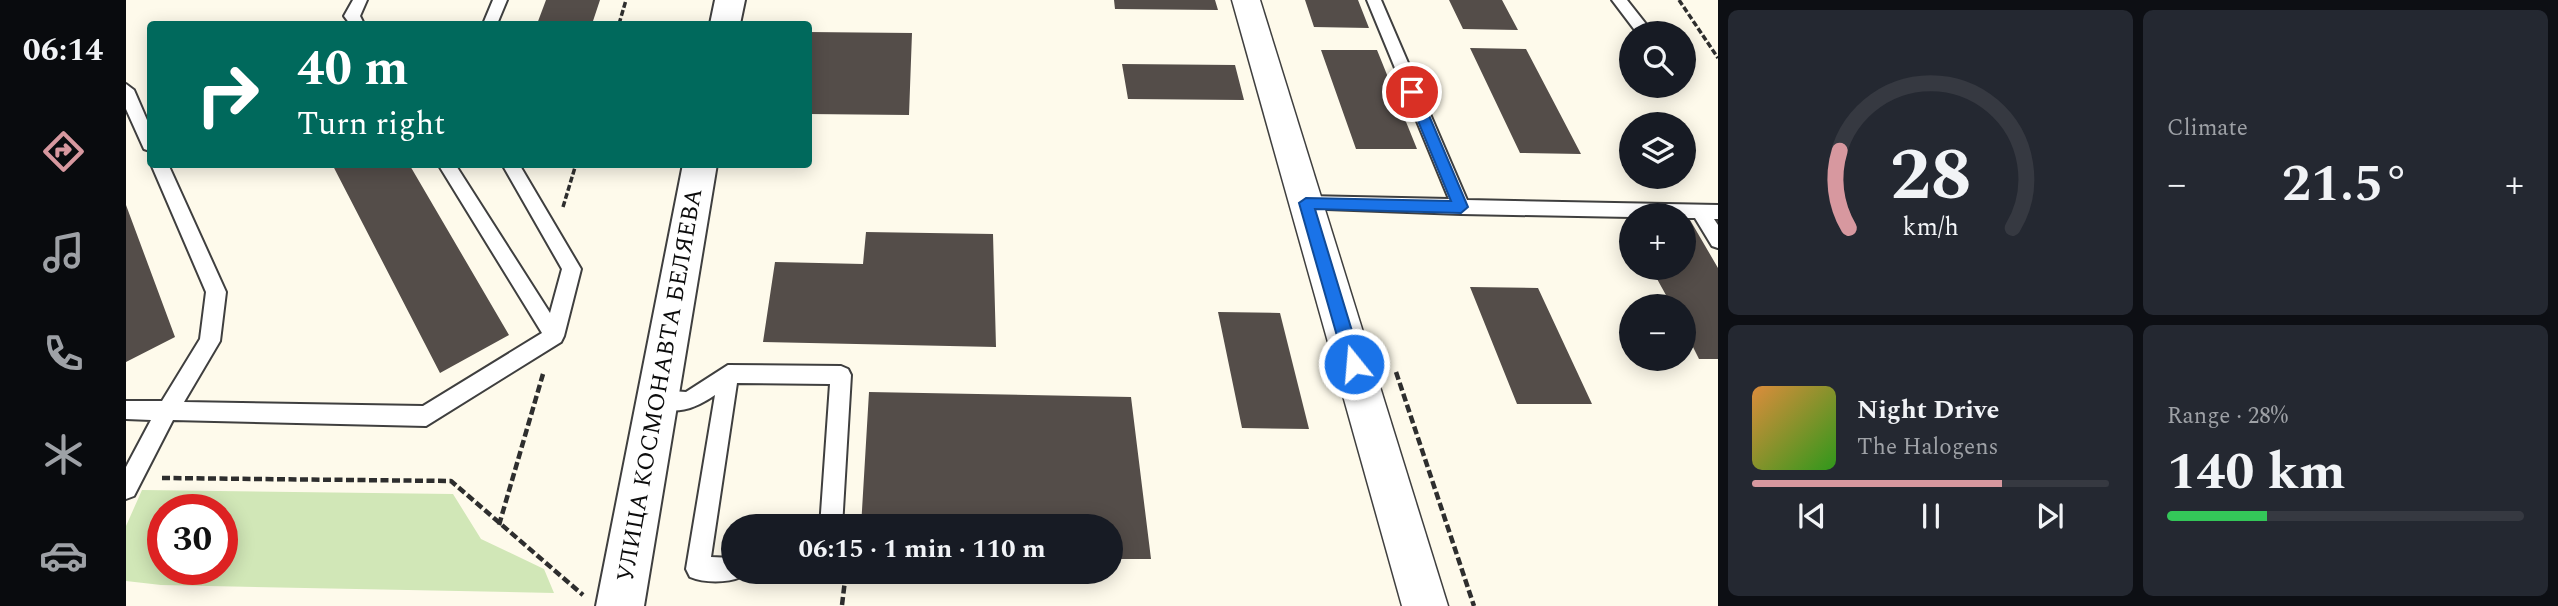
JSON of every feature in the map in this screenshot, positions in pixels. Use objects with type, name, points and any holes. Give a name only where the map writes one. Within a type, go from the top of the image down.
[{"type":"street","points":[[726,21],[730,0]]},
{"type":"street","points":[[1246,0],[1425,606]]},
{"type":"street","name":"УЛИЦА КОСМОНАВТА БЕЛЯЕВА","points":[[606,604],[657,399],[699,168]]},
{"type":"lane","points":[[355,21],[352,16],[360,0]]},
{"type":"lane","points":[[491,21],[500,0]]},
{"type":"lane","points":[[1374,0],[1461,207]]},
{"type":"lane","points":[[1619,0],[1636,21]]},
{"type":"lane","points":[[126,90],[147,138]]},
{"type":"lane","points":[[129,484],[167,411],[210,341],[216,292],[161,168]]},
{"type":"lane","points":[[449,168],[554,336]]},
{"type":"lane","points":[[126,410],[426,416],[554,336],[572,269],[512,168]]},
{"type":"lane","points":[[1306,203],[1710,212],[1718,241]]},
{"type":"lane","points":[[721,569],[698,569],[728,374]]},
{"type":"lane","points":[[657,399],[689,401],[728,374],[841,375],[832,514]]},
{"type":"path","points":[[619,21],[626,0]]},
{"type":"path","points":[[1679,0],[1718,58]]},
{"type":"path","points":[[554,236],[575,168]]},
{"type":"path","points":[[499,526],[554,336]]},
{"type":"path","points":[[129,484],[451,481],[499,526],[606,604]]},
{"type":"path","points":[[842,605],[845,584]]},
{"type":"green space","points":[[142,490],[453,494],[481,539],[544,569],[554,593],[161,585],[238,585],[238,494],[147,494],[147,583],[126,581],[126,526]]},
{"type":"building","points":[[546,0],[600,0],[593,21],[538,21]]},
{"type":"building","points":[[1114,0],[1215,0],[1218,10],[1115,9]]},
{"type":"building","points":[[1305,0],[1358,0],[1369,28],[1314,27]]},
{"type":"building","points":[[1449,0],[1502,0],[1518,30],[1463,29]]},
{"type":"building","points":[[812,32],[912,33],[909,115],[812,114]]},
{"type":"building","points":[[1470,48],[1526,49],[1581,154],[1520,153]]},
{"type":"building","points":[[1321,50],[1377,50],[1417,149],[1356,149]]},
{"type":"building","points":[[1122,64],[1235,65],[1244,100],[1128,99]]},
{"type":"building","points":[[334,168],[411,168],[509,335],[440,373]]},
{"type":"building","points":[[126,205],[175,337],[126,362]]},
{"type":"building","points":[[1696,230],[1718,268],[1718,359],[1699,359],[1696,353],[1696,294],[1665,294],[1658,280],[1696,280]]},
{"type":"building","points":[[866,232],[993,234],[996,347],[763,342],[775,262],[863,264]]},
{"type":"building","points":[[1470,287],[1538,288],[1592,404],[1517,404]]},
{"type":"building","points":[[1218,312],[1280,313],[1309,429],[1242,428]]},
{"type":"building","points":[[869,392],[1131,397],[1151,559],[1123,559],[1123,514],[862,514]]},
{"type":"route","points":[[1354,364],[1306,203],[1461,207],[1412,92]]}]
